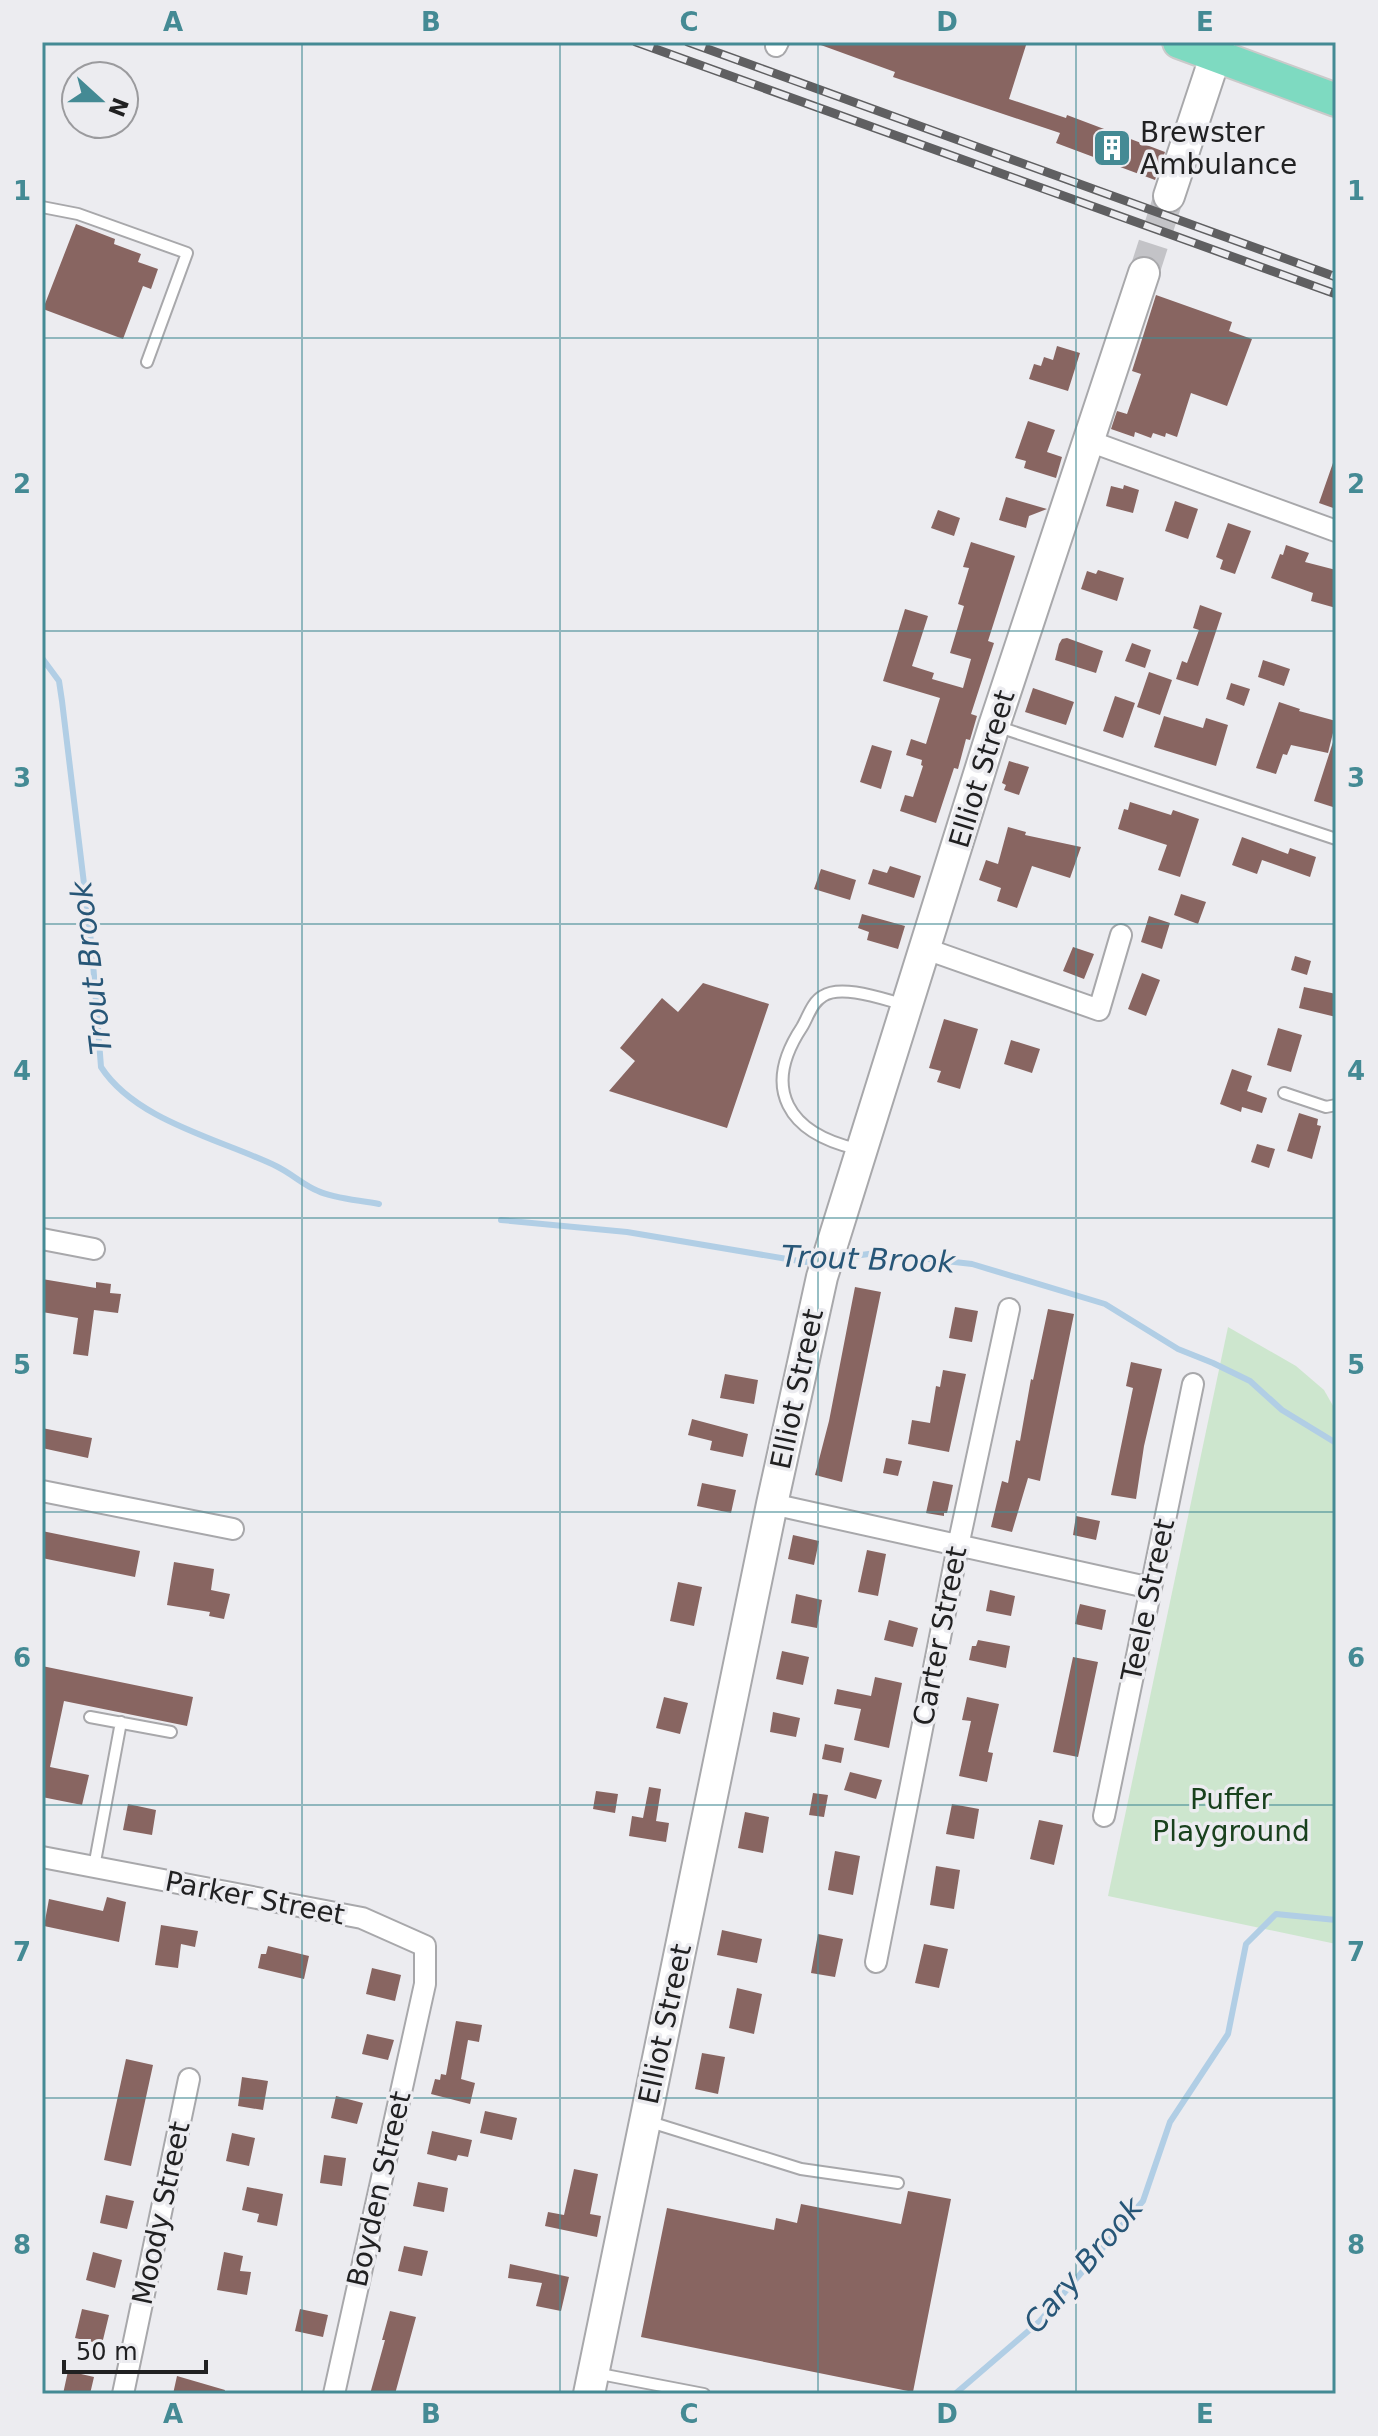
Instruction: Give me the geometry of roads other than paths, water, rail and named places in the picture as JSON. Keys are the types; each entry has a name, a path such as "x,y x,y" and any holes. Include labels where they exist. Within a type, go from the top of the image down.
{"main road":[{"path":"1179,42 1218,49 1336,100"}],"street":[{"path":"1169,196 1218,49"},
{"name":"Elliot Street","path":"591,2384 772,1504 822,1277 994,726 1144,273"},
{"path":"1089,441 1336,531"},
{"path":"926,949 1099,1010 1121,935"},
{"path":"42,1239 94,1249"},
{"name":"Carter Street","path":"876,1962 958,1546 1009,1309"},
{"name":"Teele Street","path":"1104,1816 1193,1384"},
{"path":"42,1491 233,1529"},
{"path":"772,1504 1151,1588"},
{"name":"Parker Street","path":"42,1857 362,1918 425,1946 425,1984"},
{"name":"Boyden Street","path":"334,2394 425,1984"},
{"name":"Moody Street","path":"123,2394 189,2079"}],"lane":[{"path":"42,207 78,214 187,253 147,362"},
{"path":"994,726 1336,839"},
{"path":"861,1150 820,1137 805,1128 785,1095 781,1074 786,1055 813,1006 824,995 839,991 908,1006"},
{"path":"1284,1093 1326,1107 1336,1105"},
{"path":"90,1717 171,1732"},
{"path":"94,1867 121,1722"},
{"path":"645,2120 801,2169 898,2183"},
{"path":"591,2384 704,2394"}],"waterway":[{"name":"Trout Brook","path":"42,658 59,681 62,701 92,950 101,1067 116,1086 135,1101 181,1127 276,1166 325,1194 379,1204"},
{"name":"Trout Brook","path":"501,1220 627,1232 805,1262 816,1261"},
{"name":"Trout Brook","path":"839,1258 876,1253 972,1264 1105,1304 1178,1349 1250,1381 1282,1410 1336,1443"},
{"name":"Cary Brook","path":"955,2394 1040,2321 1143,2201 1170,2122 1228,2034 1246,1944 1276,1914 1336,1920"}],"tunnel":[{"path":"1144,273 1169,196"}],"railway":[{"path":"636,42 1336,294"},
{"path":"688,42 1336,277"}],"place":[{"name":"Brewster Ambulance","path":"1112,148"}],"park label":[{"name":"Puffer Playground","path":"1231,1815"}]}
